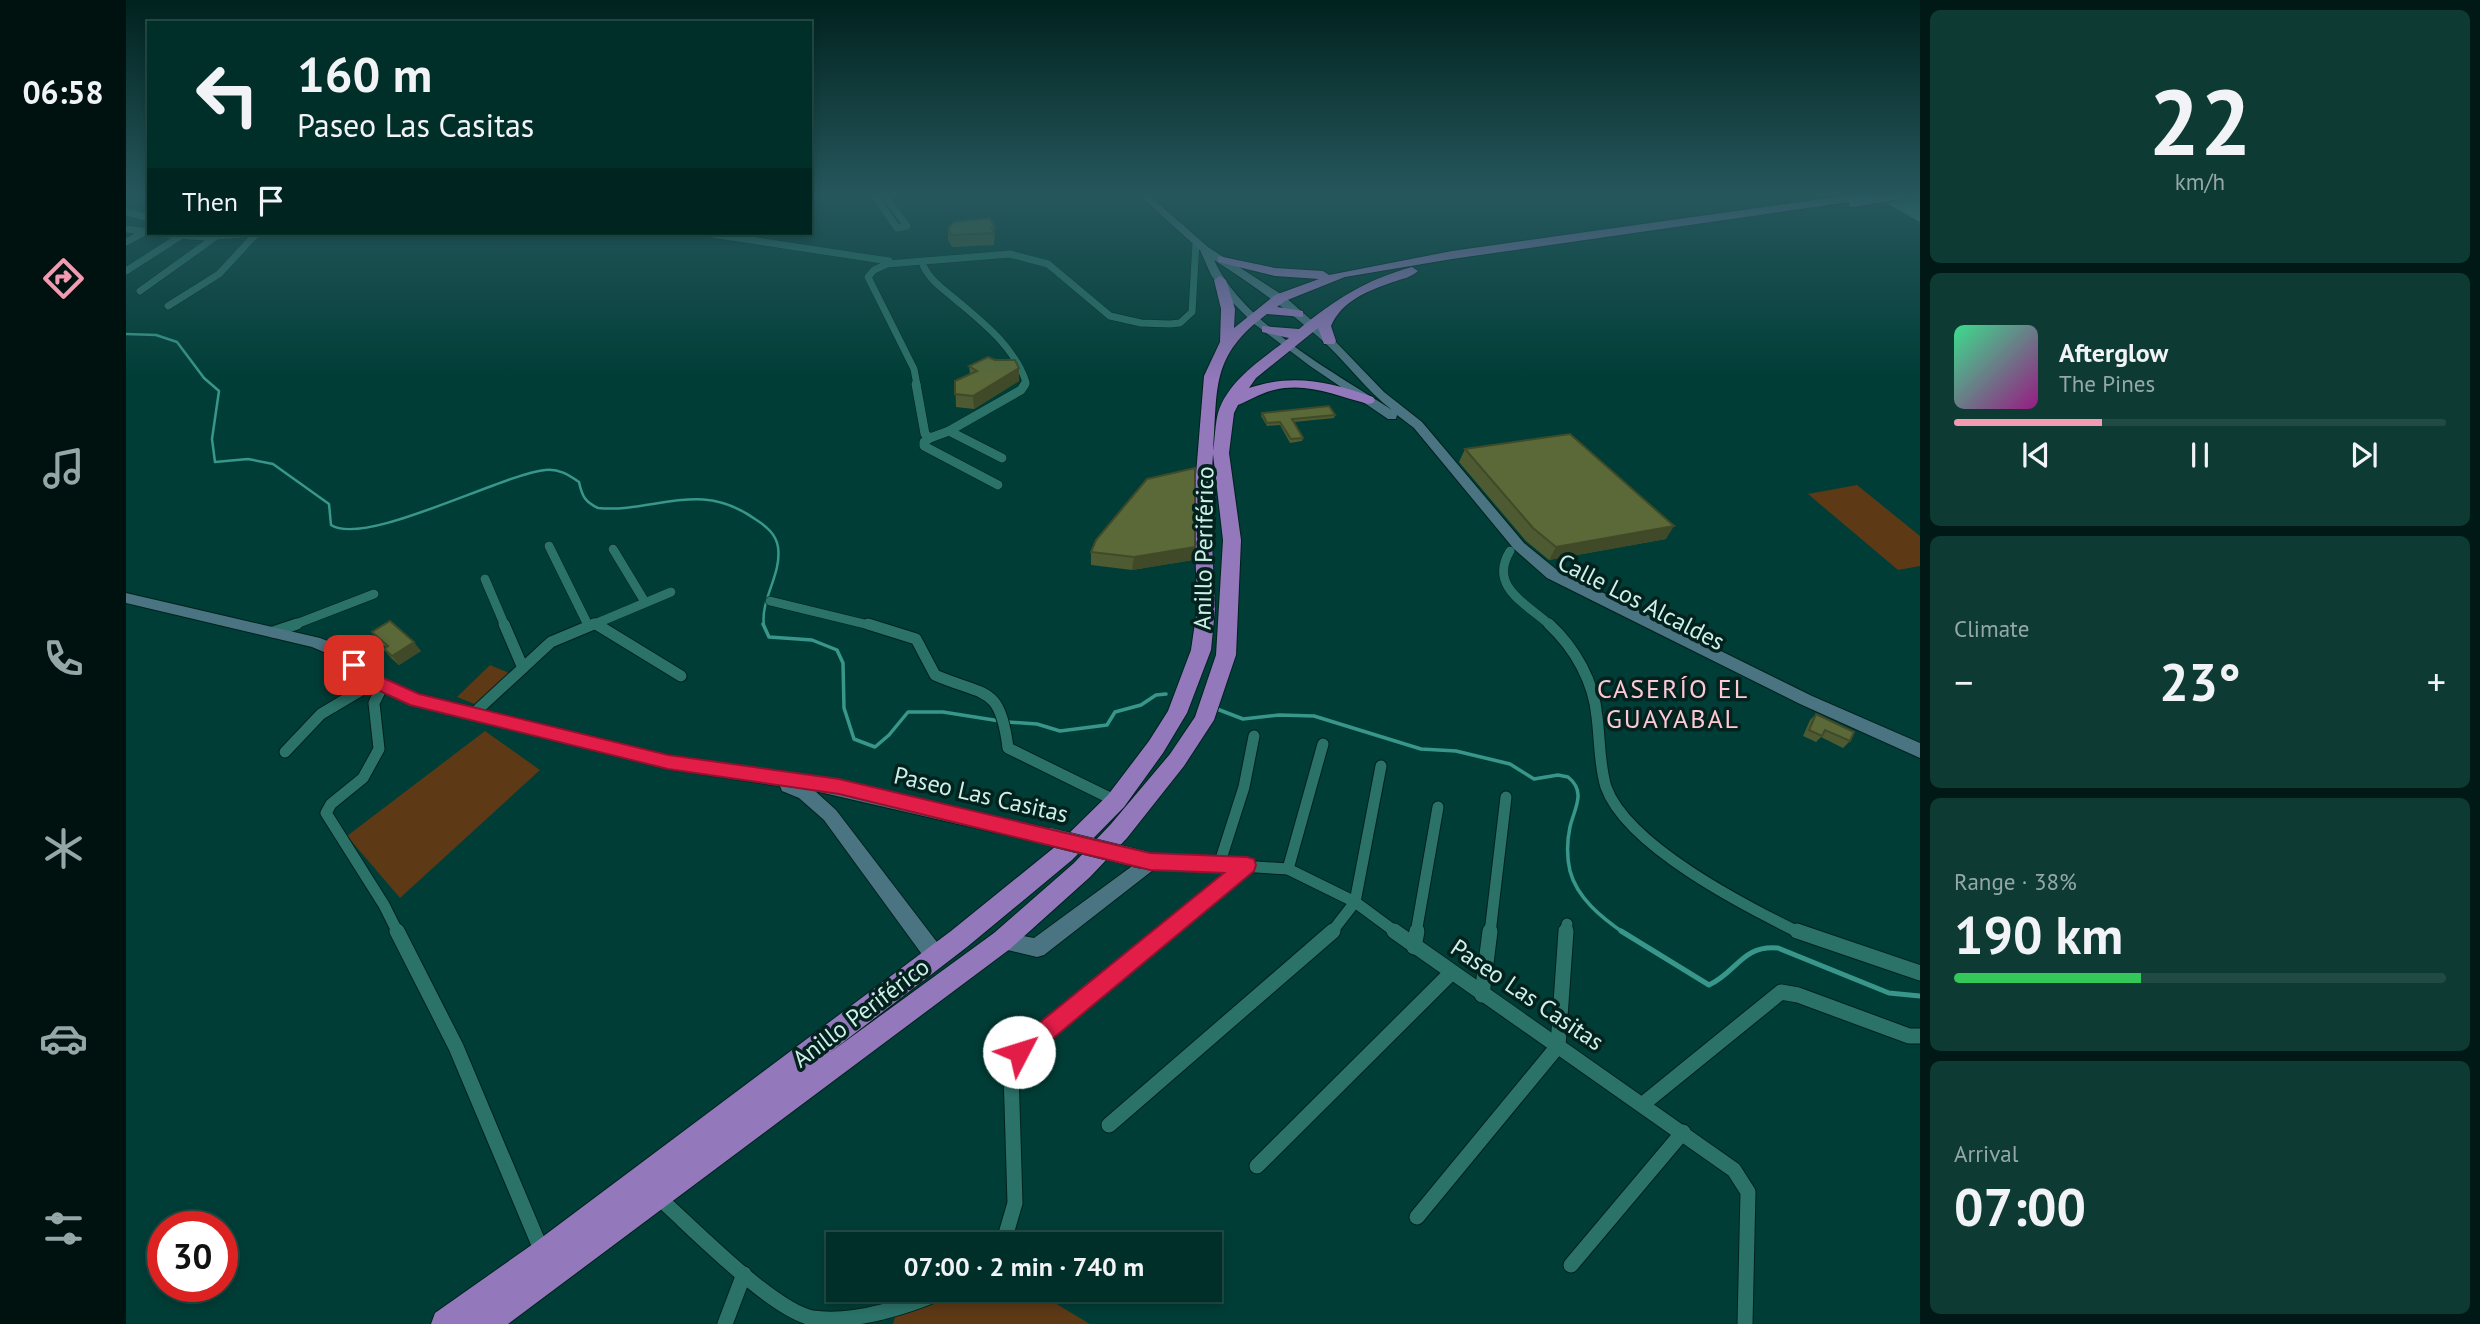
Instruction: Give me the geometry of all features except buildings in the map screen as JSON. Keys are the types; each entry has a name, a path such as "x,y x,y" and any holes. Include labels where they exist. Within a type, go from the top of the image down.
{"highway":[{"path":"1222,258 1275,272 1303,276 1342,274"},
{"name":"Anillo Periférico","path":"446,1324 543,1254 936,957 1064,853 1116,801 1156,747 1177,713 1201,650 1206,609 1202,499 1211,376 1227,342 1266,314 1342,274 1435,258"},
{"name":"Anillo Periférico","path":"483,1324 1002,941 1082,870 1119,831 1177,760 1204,720 1226,655 1232,540 1221,453 1226,413 1231,403 1251,375 1307,329 1369,286 1417,270 1494,258"},
{"path":"1220,280 1228,309 1227,342"},
{"path":"1298,314 1275,309 1266,314 1278,333 1307,329"},
{"path":"1329,341 1324,326 1331,311"},
{"path":"1231,403 1252,391 1297,382 1330,386 1367,400"}],"main road":[{"path":"1206,258 1220,280 1266,314"},
{"path":"1222,258 1266,314"},
{"name":"Calle Los Alcaldes","path":"1266,314 1298,314 1307,329 1329,341 1380,395 1418,425 1519,546 1552,574 1806,700 1920,751"},
{"name":"Calle Los Alcaldes","path":"1266,314 1287,345 1409,429 1510,551 1544,579 1920,762"},
{"path":"1334,377 1330,370 1333,364 1352,367"},
{"name":"Paseo Las Casitas","path":"126,598 273,632 332,649 379,683 416,700 668,762 839,787 1147,861"},
{"path":"770,777 805,793 830,815 936,957"},
{"path":"830,815 830,798 839,787"},
{"path":"1002,941 1037,948 1147,861"}],"street":[{"path":"126,271 146,258"},
{"path":"140,291 186,258"},
{"path":"168,306 219,274 234,258"},
{"path":"853,258 922,262 968,258"},
{"path":"1031,258 1054,267 1110,316 1141,323 1170,324 1180,323 1192,312 1198,258"},
{"path":"899,262 877,272 873,277 914,357 911,364 925,434 930,438"},
{"path":"922,262 927,274 968,311 1014,358 1024,372 1026,382 1021,390 949,431 930,438 924,446 998,485"},
{"path":"949,431 1002,458"},
{"path":"549,546 591,624 681,676"},
{"path":"614,549 645,603"},
{"path":"1510,551 1502,560 1501,568 1509,590 1515,598 1543,618 1567,643 1590,684 1597,712 1601,767 1606,786 1620,813 1675,861 1784,924 1808,936 1920,972"},
{"path":"485,579 523,668"},
{"path":"473,714 551,642 671,592"},
{"path":"273,632 330,613 374,594"},
{"path":"770,601 853,620 916,639 935,675 985,692 1002,709 1008,748 1116,801"},
{"path":"285,752 321,714 379,683"},
{"path":"379,683 374,703 379,750 363,778 331,804 326,813 384,905 456,1047 543,1254"},
{"path":"1219,865 1244,787 1254,736"},
{"path":"1288,869 1323,744"},
{"path":"1109,1125 1325,941 1355,902 1381,766"},
{"path":"1482,995 1506,797"},
{"path":"1414,947 1438,807"},
{"name":"Paseo Las Casitas","path":"1147,861 1288,869 1355,902 1451,974 1643,1104 1734,1170 1748,1192 1745,1324"},
{"path":"1007,1232 1015,1203 1011,1072 1019,1052 1137,958 1247,865"},
{"path":"1417,1217 1558,1046 1567,924"},
{"path":"1257,1166 1451,974"},
{"path":"1643,1104 1781,992 1798,995 1909,1036 1920,1036"},
{"path":"1571,1265 1683,1132"},
{"path":"656,1195 780,1305 815,1319 865,1318 916,1302"},
{"path":"726,1324 731,1303 744,1274"}],"shaded area":[{"path":"1857,485 1920,536 1920,566 1898,570 1808,494"},
{"path":"490,665 509,673 477,705 457,697"},
{"path":"485,731 540,770 400,898 347,836"},
{"path":"891,1302 1053,1302 1090,1324 893,1324 895,1317"}],"waterway":[{"path":"126,334 156,335 177,342 204,378 219,391 212,439 215,462 248,459 273,464 329,504 331,525 348,529 402,519 545,470 563,473 579,482 585,498 598,508 696,499 735,507 763,524 777,542 777,567 765,606 764,626"},
{"path":"763,624 769,637 812,640 837,650 843,663 844,708 854,739 875,747 908,712 943,712 1000,721"},
{"path":"1008,722 1037,724 1060,731 1107,725 1115,712 1141,705 1156,695 1166,694"},
{"path":"1217,709 1243,719 1279,715 1314,716 1421,749 1456,751 1510,764 1534,779 1558,775 1568,777 1574,783 1578,795 1568,844 1573,881 1584,899 1622,932"},
{"path":"1622,932 1709,985 1748,955 1766,948 1778,948 1889,993 1920,996"}],"district":[{"name":"CASERÍO EL GUAYABAL","path":"1673,704"}],"route":[{"path":"354,665 375,682 416,700 668,762 839,787 1150,861 1247,865 1137,958 1019,1052"}]}
